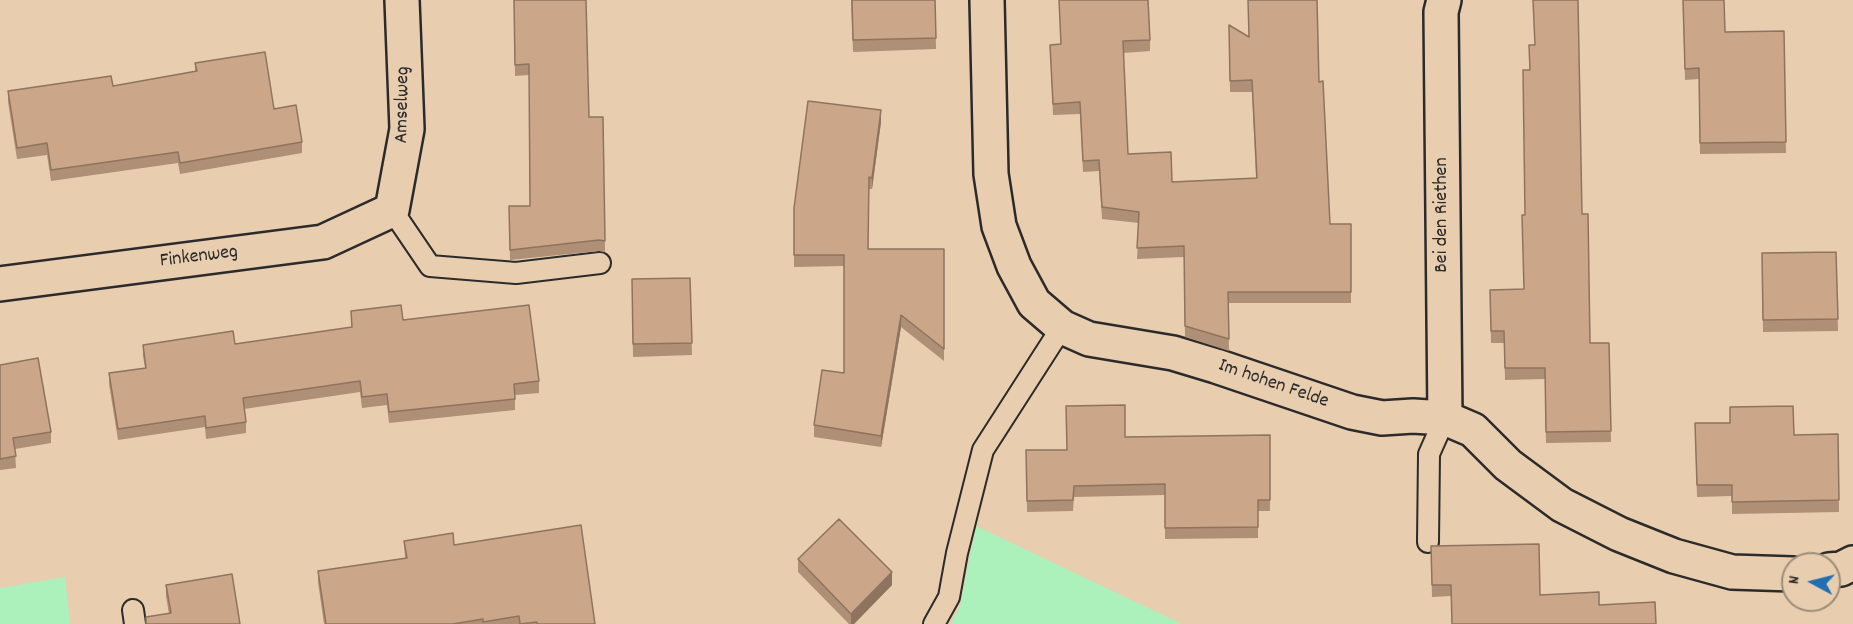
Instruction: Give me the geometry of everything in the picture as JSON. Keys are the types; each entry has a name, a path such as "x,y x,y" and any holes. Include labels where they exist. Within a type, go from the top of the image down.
{"street":[{"name":"Amselweg","path":"392,210 407,129 402,0"},
{"name":"Im hohen Felde","path":"987,0 991,174 999,226 1014,266 1034,303 1062,327 1089,339 1173,353 1195,359 1352,412 1382,418 1413,416 1445,418 1473,430 1508,465 1562,505 1619,534 1674,556 1732,572 1781,574"},
{"name":"Bei den Riethen","path":"1441,4 1445,418"},
{"name":"Finkenweg","path":"0,284 323,242 392,210"}],"lane":[{"path":"392,210 430,266 516,273 600,263"},
{"path":"934,624 949,597 957,553 982,450 1062,327"},
{"path":"1428,542 1429,454 1445,418"}],"green space":[{"path":"976,526 1182,624 951,624 960,606"},
{"path":"65,577 70,624 0,624 0,588"}],"building":[{"path":"514,0 586,0 589,117 603,117 605,241 510,250 509,206 530,206 529,64 515,65"},
{"path":"852,0 935,0 936,38 853,40"},
{"path":"1059,0 1148,0 1150,40 1123,41 1128,154 1171,152 1172,182 1257,178 1252,80 1230,81 1229,25 1249,37 1248,0 1317,0 1319,82 1323,81 1330,224 1351,224 1351,292 1228,292 1229,339 1185,326 1184,246 1137,248 1139,212 1102,207 1099,160 1083,161 1080,102 1053,104 1050,45 1061,44"},
{"path":"1533,0 1578,0 1582,214 1588,214 1590,343 1609,343 1611,431 1546,432 1545,368 1505,368 1504,331 1491,331 1490,290 1524,289 1523,70 1530,70 1529,45 1535,45"},
{"path":"1683,0 1724,0 1725,32 1784,31 1786,142 1700,143 1699,68 1685,69"},
{"path":"265,52 274,109 296,105 302,142 180,163 178,152 51,170 47,143 17,148 8,91 111,76 113,86 197,71 195,63"},
{"path":"808,101 881,110 872,178 869,177 868,249 944,249 944,349 901,315 881,436 814,425 822,370 844,373 844,255 794,255 794,208"},
{"path":"1836,252 1838,319 1763,320 1762,253"},
{"path":"690,278 692,343 633,344 632,279"},
{"path":"401,305 403,320 529,305 539,381 514,384 515,399 389,412 387,394 362,397 360,381 243,398 246,422 206,428 205,416 118,429 109,373 146,368 143,345 233,331 235,344 352,327 351,311"},
{"path":"38,358 51,432 13,438 16,456 0,459 0,365"},
{"path":"1125,405 1125,437 1270,435 1270,500 1258,500 1258,527 1165,528 1165,484 1074,486 1073,500 1027,501 1026,450 1067,450 1066,406"},
{"path":"1793,406 1794,435 1838,434 1839,500 1732,502 1732,485 1697,485 1695,423 1730,423 1730,407"},
{"path":"839,519 892,572 851,614 798,559"},
{"path":"581,525 595,624 537,624 537,622 520,624 519,616 453,624 326,624 318,571 407,558 404,541 453,533 454,545"},
{"path":"1539,544 1540,595 1599,592 1599,605 1655,602 1656,624 1452,624 1451,585 1432,585 1431,546"},
{"path":"232,574 240,624 146,624 146,617 171,613 166,585"}]}
